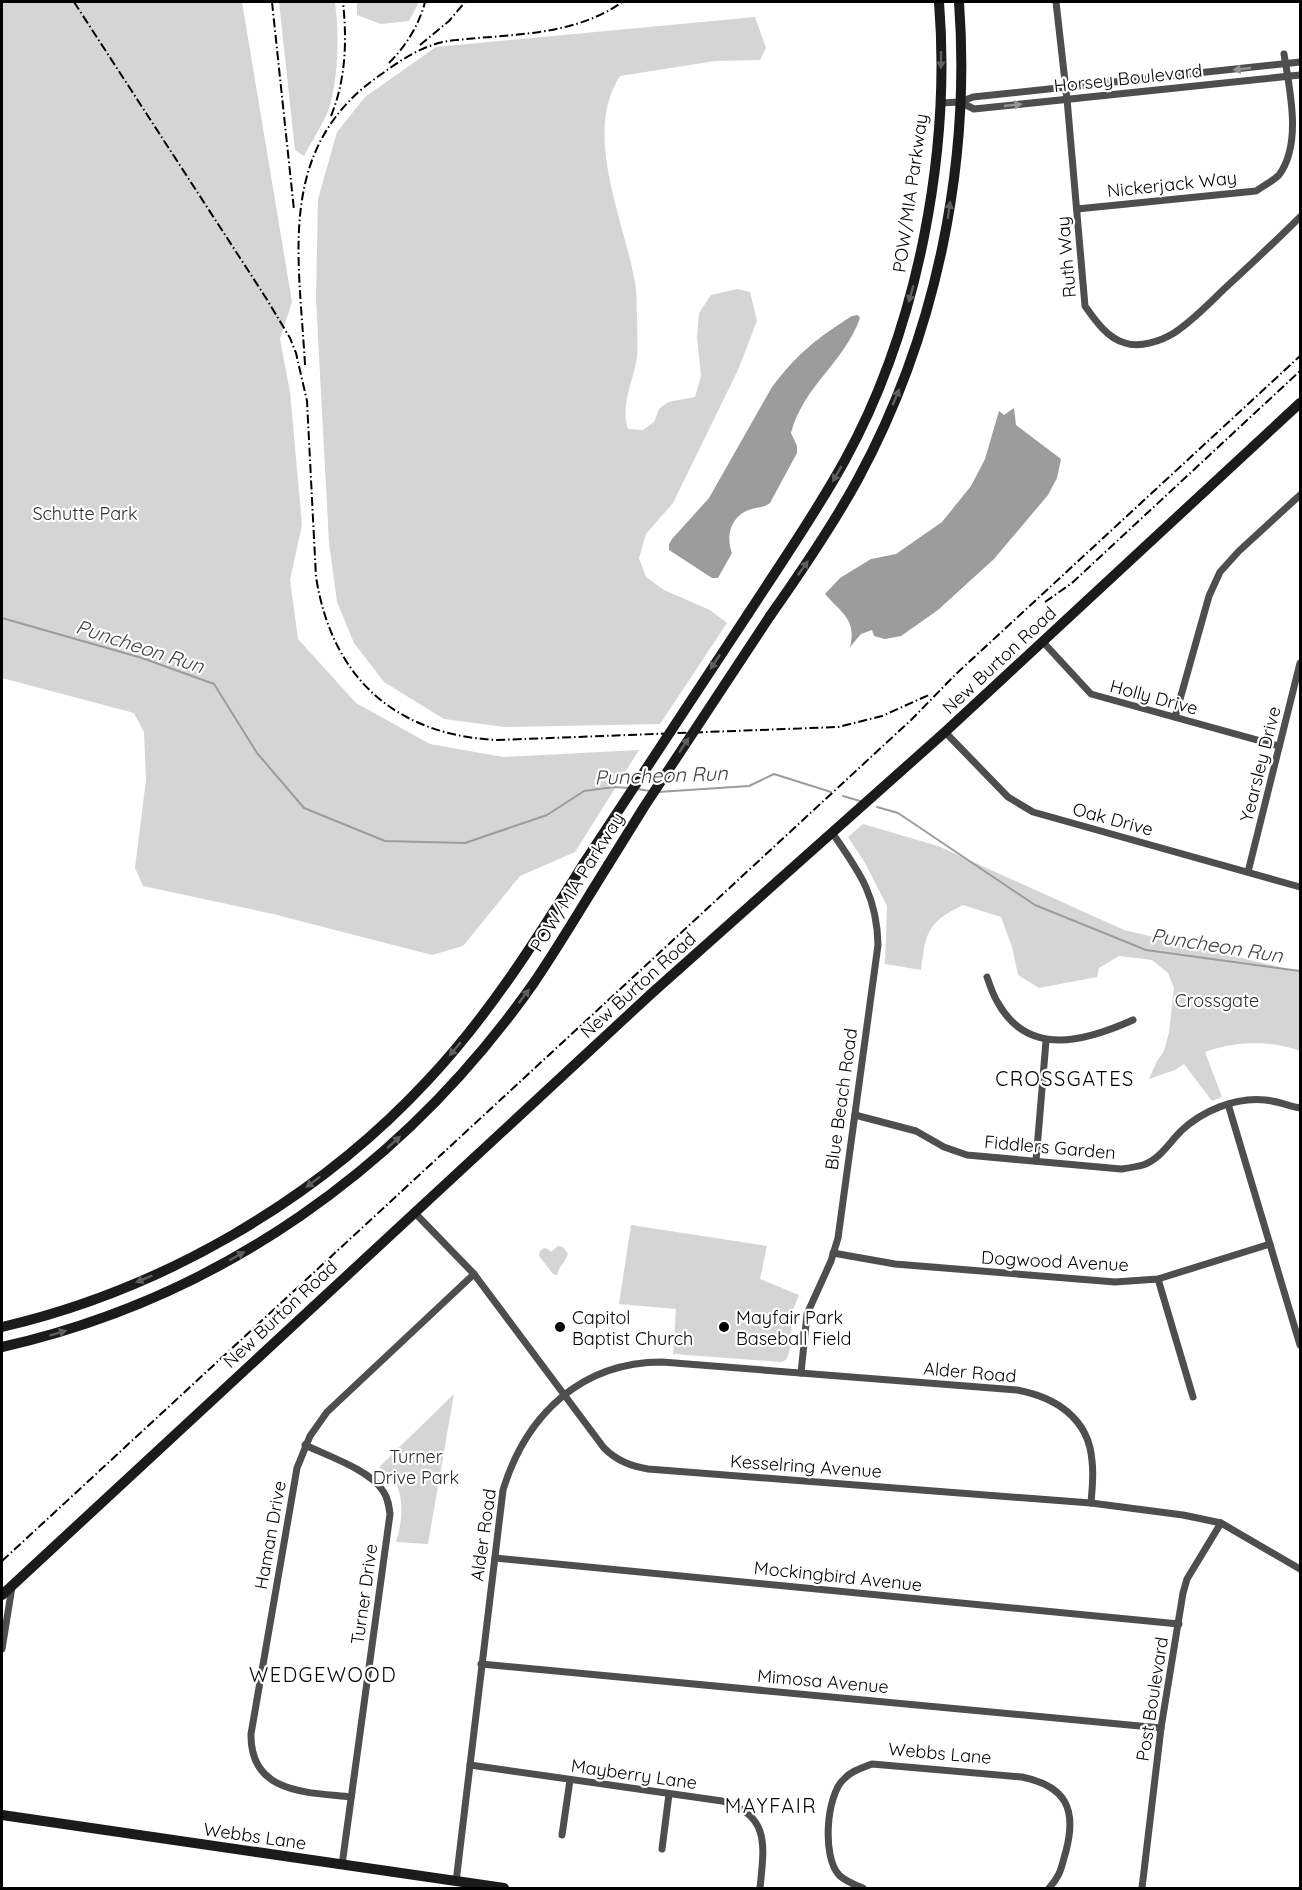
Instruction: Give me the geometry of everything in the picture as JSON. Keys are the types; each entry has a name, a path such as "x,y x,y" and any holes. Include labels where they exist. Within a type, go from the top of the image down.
{"main road":[{"name":"POW/MIA Parkway","path":"2,1327 67,1309 111,1293 192,1258 273,1211 348,1155 428,1080 523,960 584,863 818,508 846,458 874,400 895,346 913,286 926,224 934,173 940,103 939,2"},
{"name":"POW/MIA Parkway","path":"2,1347 81,1326 154,1298 235,1258 320,1204 427,1111 466,1069 533,984 644,807 822,540 859,478 906,374 923,323 946,226 954,171 960,102 958,2"},
{"name":"New Burton Road","path":"2,1595 652,993 833,834 1300,403"},
{"name":"Webbs Lane","path":"2,1815 504,1888"}],"street":[{"name":"Ruth Way","path":"1056,2 1066,87 1085,306 1111,335 1125,343 1144,344 1174,333 1300,217"},
{"path":"1284,54 1289,76"},
{"name":"Horsey Boulevard","path":"940,103 960,102 973,97 1300,62"},
{"name":"Horsey Boulevard","path":"960,102 974,109 1300,75"},
{"name":"Nickerjack Way","path":"1077,209 1256,191 1278,176 1292,156 1294,130 1289,76"},
{"path":"1175,717 1209,596 1220,572 1239,551 1300,495"},
{"name":"Holly Drive","path":"1043,642 1091,694 1279,746"},
{"name":"Yearsley Drive","path":"1248,872 1300,663"},
{"name":"Oak Drive","path":"945,732 1008,796 1026,809 1300,887"},
{"name":"Blue Beach Road","path":"801,1372 807,1314 838,1238 876,963 878,931 874,910 861,875 833,834"},
{"path":"987,977 998,1003 1016,1026 1046,1041 1089,1036 1111,1030 1133,1020"},
{"path":"1036,1161 1046,1041"},
{"name":"Fiddlers Garden","path":"855,1114 916,1131 944,1147 967,1155 1121,1169 1145,1164 1161,1154 1181,1131 1201,1115 1228,1104 1267,1100 1300,1108"},
{"path":"1228,1104 1300,1345"},
{"name":"Kesselring Avenue","path":"414,1212 474,1274 610,1454 635,1467 1091,1503 1183,1515 1221,1523 1300,1569"},
{"name":"Dogwood Avenue","path":"833,1253 895,1264 1115,1282 1158,1279 1270,1244"},
{"name":"Haman Drive","path":"351,1797 283,1787 262,1772 252,1753 251,1734 297,1468 305,1445 327,1412 474,1274"},
{"path":"1158,1279 1192,1397"},
{"name":"Alder Road","path":"456,1882 503,1490 526,1437 535,1424 547,1409 591,1377 625,1365 642,1362 680,1363 1017,1390 1045,1397 1065,1409 1086,1436 1092,1459 1091,1503"},
{"name":"Turner Drive","path":"305,1445 365,1474 376,1482 384,1492 390,1514 342,1865"},
{"name":"Post Boulevard","path":"1142,1888 1161,1728 1183,1593 1187,1579 1221,1523"},
{"name":"Mockingbird Avenue","path":"495,1558 1179,1624"},
{"path":"2,1649 12,1585"},
{"name":"Mimosa Avenue","path":"481,1664 1161,1728"},
{"name":"Webbs Lane","path":"863,1888 839,1875 831,1861 828,1846 834,1793 843,1779 872,1764 1022,1777 1042,1781 1055,1790 1066,1803 1070,1824 1059,1878 1049,1888"},
{"name":"Mayberry Lane","path":"470,1765 722,1801 735,1805 756,1820 760,1829 763,1849 760,1888"},
{"path":"562,1835 570,1780"},
{"path":"662,1849 669,1794"}],"green space":[{"name":"Schutte Park","path":"2,2 242,2 292,302 280,339 290,392 302,525 290,580 298,639 356,703 430,744 503,757 639,750 575,852 520,876 463,946 432,955 273,914 143,886 135,868 146,780 144,732 134,713 2,678"},
{"path":"279,2 335,2 337,54 333,92 325,118 304,156 295,150"},
{"path":"357,2 419,2 409,21 381,24 357,15"},
{"path":"755,17 766,48 760,60 715,61 620,76 609,100 605,126 610,181 636,292 637,358 626,402 628,429 643,430 654,422 659,409 668,402 695,397 701,376 697,337 699,313 711,295 737,289 750,292 757,321 738,370 673,503 646,534 639,558 646,577 664,590 710,610 727,623 660,724 505,727 444,719 384,682 354,643 337,602 329,543 316,299 318,199 337,132 365,97 436,47"},
{"name":"Crossgate","path":"863,824 938,846 1124,930 1300,972 1300,1051 1277,1045 1252,1043 1216,1048 1205,1052 1222,1097 1212,1101 1184,1064 1175,1070 1149,1079 1164,1051 1169,1032 1174,988 1168,973 1152,960 1119,956 1099,968 1097,977 1039,988 1018,975 1012,947 1001,917 963,905 942,917 930,930 921,970 885,964 887,906 865,863 848,837"},
{"path":"631,1225 767,1246 760,1279 799,1295 792,1312 791,1346 787,1359 782,1362 673,1354 676,1309 619,1304"},
{"path":"558,1246 563,1247 568,1254 557,1275 553,1274 539,1256 540,1251 544,1248 551,1252"},
{"name":"Turner Drive Park","path":"454,1394 428,1544 396,1542 401,1519 400,1494 393,1478 379,1467"}],"shaded area":[{"path":"858,315 860,318 853,334 814,387 797,416 791,433 797,446 797,453 770,503 745,512 735,520 729,539 732,553 718,578 712,578 669,550 672,539 709,498 781,375 818,339 852,316"},
{"path":"1014,408 1016,425 1061,459 1057,478 1048,495 994,559 938,610 901,636 885,639 874,636 872,630 861,634 850,647 852,637 849,623 825,594 840,578 871,559 896,554 942,522 971,486 985,459 999,411 1004,415"}],"waterway":[{"name":"Puncheon Run","path":"2,618 142,658 214,684 257,753 304,808 385,841 465,843 547,815 584,791 614,787 629,788"},
{"name":"Puncheon Run","path":"658,792 749,786 774,774 831,792"},
{"name":"Puncheon Run","path":"637,789 650,791"},
{"name":"Puncheon Run","path":"843,796 860,801"},
{"name":"Puncheon Run","path":"877,807 898,813 1035,905 1146,950 1300,971"}],"railway":[{"path":"74,2 290,338 296,353 307,401 316,577 324,613 337,644 353,672 374,695 399,713 428,727 461,736 497,740 838,727 882,716 931,694"},
{"path":"272,2 294,210"},
{"path":"331,116 340,88 344,60 343,2"},
{"path":"389,63 411,35 425,2"},
{"path":"420,45 449,21 465,2"},
{"path":"305,365 299,283 301,205 309,168 324,134 348,102 391,67 427,47 446,41 542,32 564,27 604,13 622,2"},
{"path":"2,1561 911,720 956,674 1300,356"},
{"path":"1045,602 1072,583 1300,371"}],"place":[{"name":"Capitol Baptist Church","path":"560,1327"},
{"name":"Mayfair Park Baseball Field","path":"724,1327"}],"district":[{"name":"CROSSGATES","path":"1065,1078"},
{"name":"WEDGEWOOD","path":"323,1674"},
{"name":"MAYFAIR","path":"771,1805"}]}
